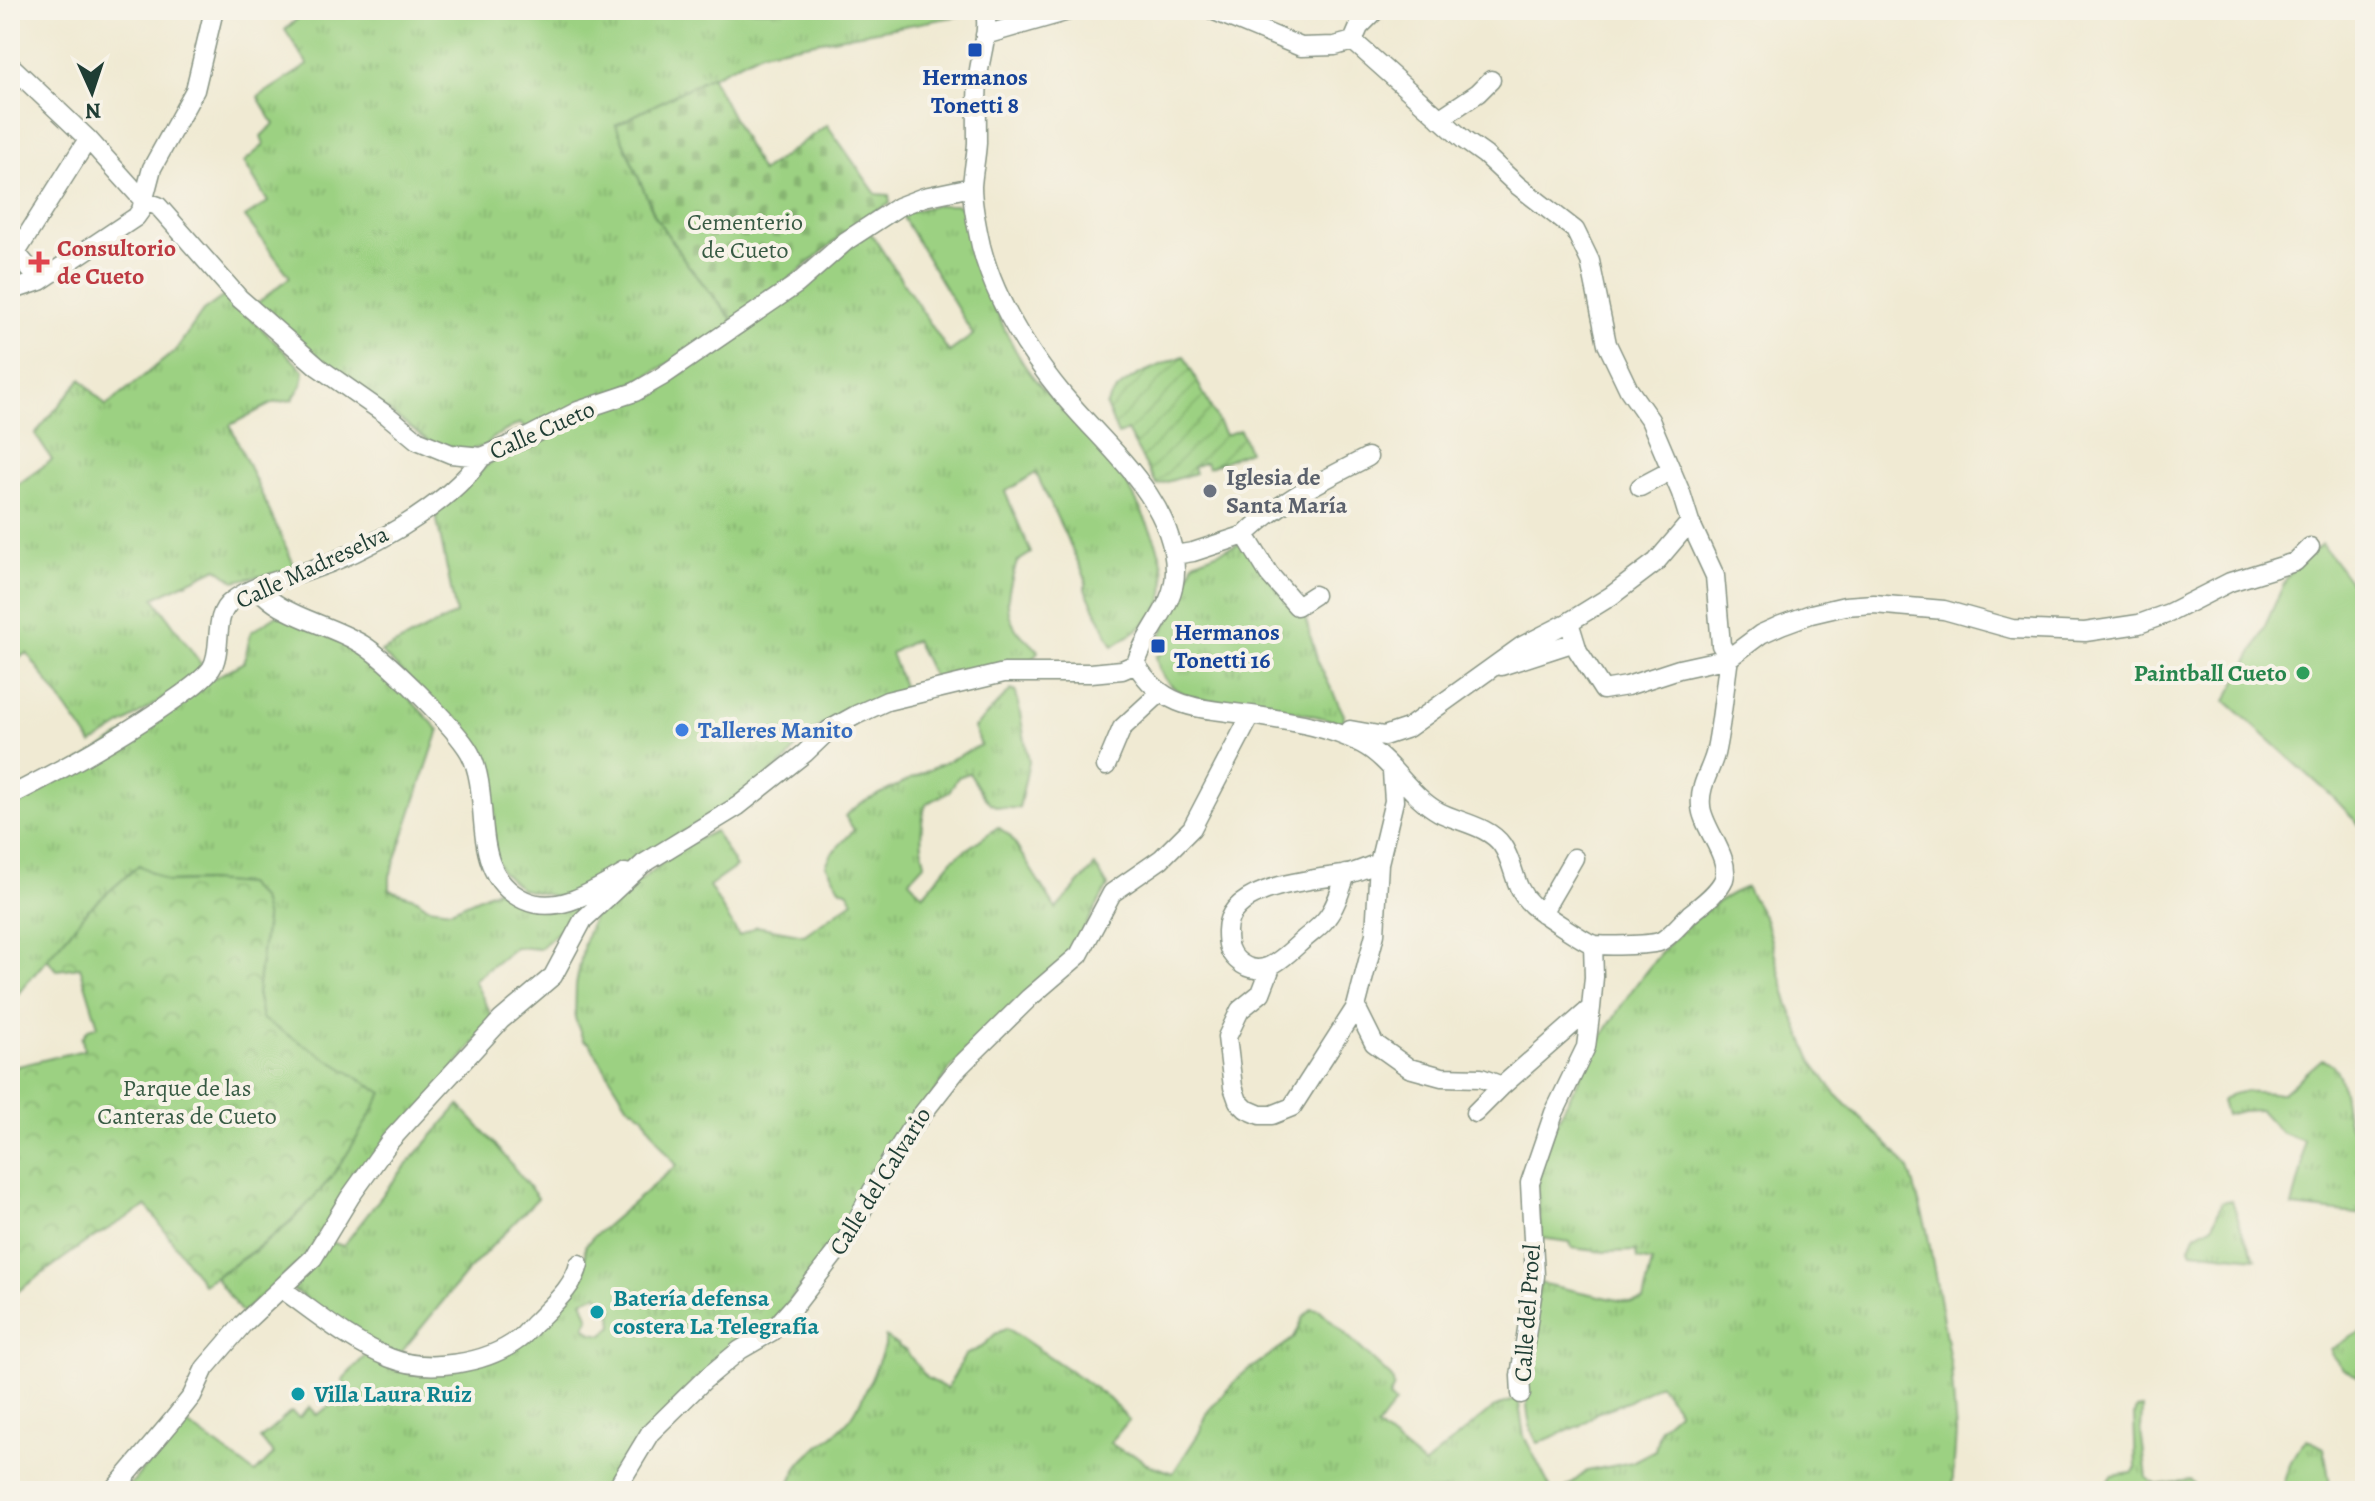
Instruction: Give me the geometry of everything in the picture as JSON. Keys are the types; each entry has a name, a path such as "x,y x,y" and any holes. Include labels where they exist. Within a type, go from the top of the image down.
{"street":[{"path":"10,291 40,281 136,217 144,201 152,168 195,90 214,10"},
{"path":"985,10 972,187 981,246 992,280 1027,347 1060,392 1136,476 1169,532 1175,572 1167,606 1141,644 1136,664 1147,682 1160,693 1207,711 1384,736 1408,728 1522,646 1569,622 1656,562 1690,522"},
{"path":"985,35 1072,10"},
{"path":"1212,10 1301,47 1335,46 1353,41"},
{"path":"1353,41 1359,27 1376,10"},
{"path":"1335,731 1375,753 1413,794 1439,812 1492,836 1502,845 1520,892 1542,913 1593,944 1659,942 1707,899 1724,878 1715,839 1703,819 1700,799 1701,788 1714,756 1729,658 1721,645 1715,576 1650,420 1629,390 1607,344 1590,261 1575,230 1538,203 1439,119 1353,41"},
{"name":"Calle Cueto","path":"10,65 88,139 144,201 158,206 239,298 318,367 417,440 451,454 482,457 578,411 635,392 797,284 846,241 898,207 924,197 972,187"},
{"path":"1439,119 1478,93 1491,80"},
{"path":"40,281 16,253 88,139"},
{"name":"Calle Madreselva","path":"10,796 95,751 142,722 203,677 212,667 223,612 229,603 272,580 334,560 390,532 464,480 482,457"},
{"path":"1174,555 1245,535 1265,515 1296,494 1368,457"},
{"path":"1640,487 1672,470"},
{"path":"1245,535 1269,574 1297,606 1314,595"},
{"path":"1569,622 1575,642 1603,690 1729,658 1761,634 1811,614 1845,606 1885,605 1944,610 2012,629 2085,632 2139,624 2169,613 2230,582 2295,562 2310,547"},
{"path":"257,588 279,606 374,651 447,724 468,750 476,766 480,784 481,824 490,862 500,879 524,900 538,904 568,903 643,864 738,806 829,730 887,701 1004,673 1091,673 1122,670 1136,664"},
{"path":"1487,670 1575,642"},
{"path":"1106,766 1122,728 1160,693"},
{"name":"Calle del Calvario","path":"615,1491 650,1433 716,1370 740,1350 771,1332 796,1304 850,1234 909,1131 959,1067 1029,998 1079,955 1112,893 1161,859 1192,828 1251,715"},
{"path":"1346,874 1325,921 1271,967 1261,993 1240,1010 1227,1037 1233,1087 1238,1101 1246,1109 1260,1115 1272,1115 1292,1107 1356,1007 1375,934 1381,844 1394,801 1392,772"},
{"path":"1542,913 1574,858"},
{"path":"1271,967 1253,970 1244,967 1232,956 1227,943 1230,914 1247,899 1272,888 1300,880 1346,874 1379,863"},
{"path":"113,1491 192,1396 205,1368 227,1342 323,1245 350,1197 390,1141 501,1020 553,976 583,920 643,864"},
{"name":"Calle del Proel","path":"1515,1201 1530,1183 1554,1113 1586,1047 1594,977 1593,944"},
{"path":"1356,1007 1374,1043 1409,1068 1442,1077 1481,1078 1502,1086"},
{"path":"1475,1113 1591,1008"},
{"name":"Calle del Proel","path":"1521,1394 1520,1376 1535,1276 1530,1183"},
{"path":"282,1289 353,1340 391,1358 408,1363 444,1364 481,1358 519,1339 571,1283 579,1264"}],"green space":[{"path":"307,10 974,10 975,13 761,52 616,125 655,216 688,265 736,324 640,380 528,432 520,423 494,437 486,446 469,450 433,444 319,360 255,305 290,277 245,217 268,202 244,162 264,145 261,136 274,124 258,97 308,65 285,30"},
{"name":"Cementerio de Cueto","path":"711,76 761,172 827,125 876,194 889,195 890,204 852,227 736,324 688,265 655,216 616,125"},
{"path":"936,205 958,205 967,213 965,216 989,291 1023,363 1043,389 1102,449 1132,492 1162,562 1165,582 1159,608 1141,627 1113,646 1085,589 1086,579 1036,473 1005,492 1031,553 1017,562 1008,596 1009,612 1018,632 1038,651 1034,659 935,681 915,640 891,653 904,689 825,723 801,739 787,760 746,794 631,863 563,898 521,889 502,872 489,846 489,793 485,764 474,742 381,652 456,614 435,510 494,459 571,422 662,387 870,232 949,352 973,335 901,214"},
{"path":"224,296 245,312 304,371 302,385 292,400 273,403 230,425 296,569 235,581 217,568 154,598 206,671 92,744 27,653 10,662 10,490 52,460 35,434 81,379 106,406 175,351 203,311"},
{"path":"1184,356 1225,435 1240,430 1249,451 1208,468 1206,462 1193,467 1195,473 1157,485 1127,431 1118,435 1106,406 1129,380"},
{"path":"1243,542 1295,613 1305,617 1318,662 1344,715 1344,724 1276,708 1193,697 1169,684 1161,672 1156,656 1160,655 1161,645 1157,643 1194,562"},
{"name":"Paintball Cueto","path":"2322,544 2365,602 2365,831 2335,799 2226,701 2256,646 2287,577 2294,567"},
{"path":"277,615 305,625 370,657 439,730 390,876 390,890 417,899 428,907 451,910 498,889 521,905 610,887 539,949 516,947 474,980 493,1019 304,1258 242,1313 215,1277 289,1224 332,1177 275,1028 262,1019 257,993 266,919 209,881 168,882 139,865 88,911 10,1003 10,805 244,662 251,632"},
{"path":"1011,690 1016,692 1029,762 1019,808 992,804 983,796 969,773 958,777 949,792 926,804 921,834 925,863 909,880 923,895 953,859 998,827 1010,836 1056,909 1095,866 1108,886 1067,959 950,1069 844,1230 771,1325 741,1344 610,1491 125,1491 183,1421 255,1473 274,1454 260,1439 291,1412 299,1418 310,1407 317,1415 334,1403 347,1386 342,1380 366,1355 493,1358 585,1271 585,1246 593,1237 677,1165 644,1116 627,1104 589,1043 583,1040 575,1018 576,985 584,943 593,917 686,845 715,831 736,867 709,886 739,936 756,926 804,935 853,901 848,892 840,888 826,865 832,853 854,830 845,816 861,803 981,745 974,728","holes":["598,1294 605,1311 612,1314 613,1326 603,1335 592,1333 585,1326 589,1319 582,1300"]},
{"name":"Parque de las Canteras de Cueto","path":"139,865 168,882 246,884 261,899 266,919 257,993 262,1019 383,1093 352,1147 303,1209 255,1249 203,1284 147,1206 86,1242 10,1297 10,1068 84,1050 82,1038 88,1029 98,1026 80,967 57,970 47,959 88,910"},
{"path":"1746,887 1765,919 1788,1003 1813,1063 1835,1093 1909,1169 1927,1230 1951,1366 1956,1433 1952,1491 1562,1491 1587,1471 1632,1462 1655,1450 1660,1427 1677,1412 1676,1406 1659,1384 1627,1402 1596,1413 1582,1425 1538,1443 1531,1429 1527,1410 1528,1366 1539,1283 1632,1303 1643,1301 1652,1262 1637,1259 1636,1251 1605,1252 1572,1248 1570,1242 1541,1238 1539,1179 1550,1139 1589,1060 1645,972 1692,921 1719,901"},
{"path":"2322,1059 2336,1069 2340,1077 2349,1125 2352,1129 2365,1129 2365,1215 2292,1207 2302,1167 2303,1141 2280,1132 2260,1110 2226,1115 2222,1101 2242,1092 2283,1093"},
{"path":"459,1105 538,1198 465,1274 399,1355 381,1350 291,1288 331,1242 343,1246 399,1174"},
{"path":"2232,1200 2244,1237 2256,1258 2192,1251 2190,1247 2195,1235 2213,1225 2222,1202"},
{"path":"1312,1308 1320,1310 1392,1378 1394,1387 1389,1398 1395,1403 1377,1427 1424,1465 1493,1408 1518,1398 1524,1436 1552,1491 787,1491 792,1477 806,1457 852,1416 885,1346 885,1337 906,1351 927,1378 947,1389 965,1355 982,1347 995,1334 1007,1328 1084,1380 1109,1399 1129,1420 1110,1443 1147,1464 1173,1473 1199,1433 1208,1411 1240,1376 1294,1338 1303,1318"},
{"path":"2365,1329 2365,1380 2343,1369 2331,1354 2331,1349"},
{"path":"2142,1408 2141,1431 2147,1478 2156,1485 2190,1480 2194,1491 2101,1491 2111,1476 2132,1473 2136,1468 2134,1415 2136,1409"},
{"path":"2307,1439 2324,1448 2331,1491 2282,1491 2290,1463"}],"place":[{"name":"Hermanos Tonetti 8","path":"975,50"},
{"name":"Consultorio de Cueto","path":"39,262"},
{"name":"Iglesia de Santa María","path":"1210,491"},
{"name":"Hermanos Tonetti 16","path":"1158,646"},
{"name":"Paintball Cueto","path":"2303,673"},
{"name":"Talleres Manito","path":"682,730"},
{"name":"Batería defensa costera La Telegrafía","path":"597,1312"},
{"name":"Villa Laura Ruiz","path":"298,1394"}]}
